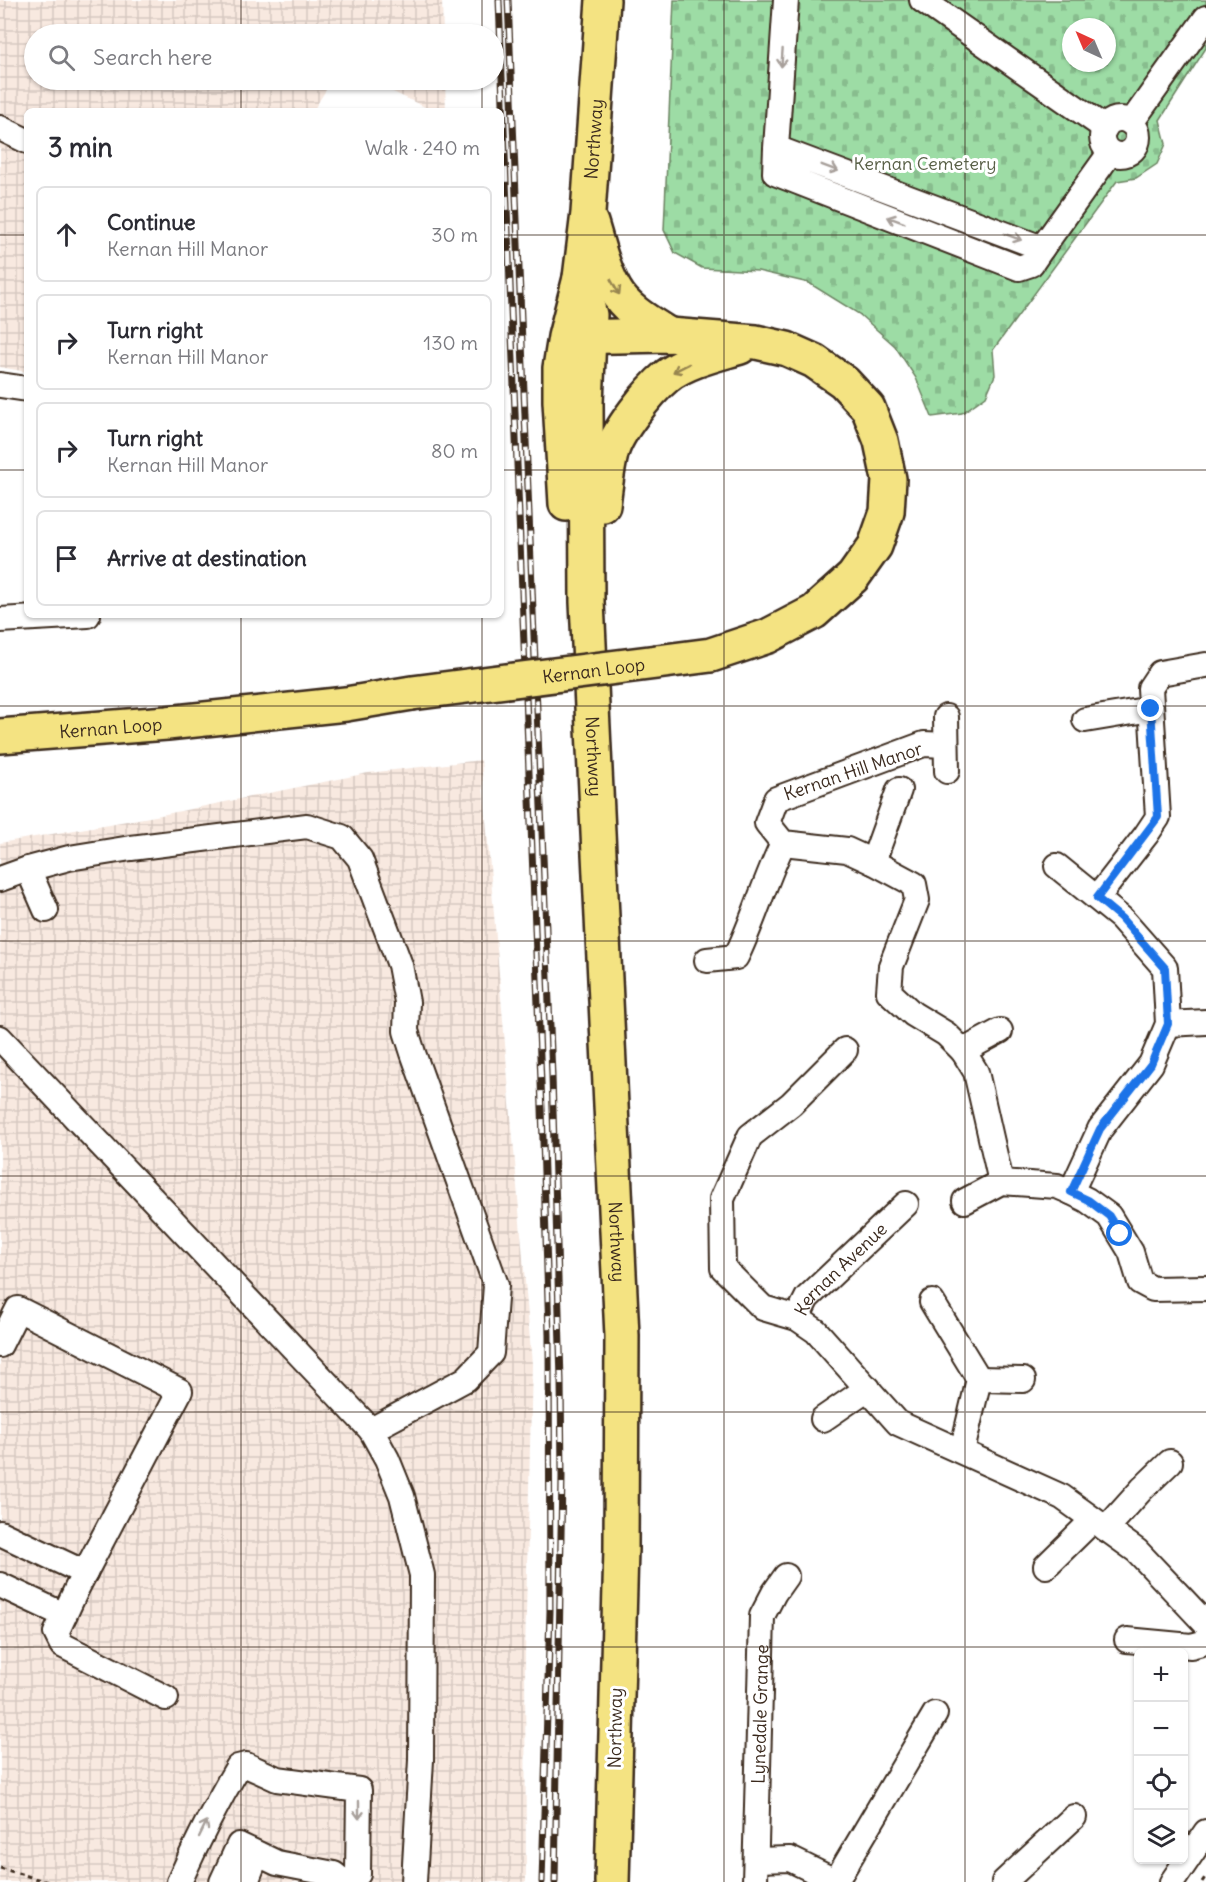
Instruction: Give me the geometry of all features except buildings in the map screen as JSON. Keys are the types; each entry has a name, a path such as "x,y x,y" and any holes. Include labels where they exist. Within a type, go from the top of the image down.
{"highway":[{"name":"Northway","path":"587,602 575,544 578,419 576,336 590,315 580,278 588,213 603,0"},
{"path":"588,213 605,269 615,291 630,308 669,335"},
{"name":"Kernan Loop","path":"0,736 167,723 346,704 412,693 711,655 768,636 814,612 852,577 875,546 887,512 889,479 881,441 868,408 844,382 814,361 788,349 756,342 669,335 576,336"},
{"name":"Northway","path":"576,336 622,1336 621,1549 612,1882"},
{"path":"587,602 611,452 623,426 668,376 698,360 756,342"}],"street":[{"path":"786,0 776,148 1042,248 1110,153"},
{"path":"921,0 1105,128"},
{"path":"1131,123 1206,18"},
{"path":"1120,120 1131,123 1137,133 1136,145 1122,155 1110,153 1102,139 1105,128 1109,123 1120,120"},
{"path":"0,128 24,140"},
{"path":"0,385 24,389"},
{"path":"0,620 35,618"},
{"path":"1097,898 1158,817 1150,688 1160,673 1206,665"},
{"path":"1085,720 1151,709"},
{"name":"Kernan Hill Manor","path":"946,717 947,771"},
{"name":"Kernan Hill Manor","path":"783,843 767,823 776,799 924,744 946,745"},
{"name":"Kernan Hill Manor","path":"873,861 899,790"},
{"path":"0,879 28,868 69,858 307,826 342,837 360,859 400,965 407,1002 406,1031 413,1053 496,1286 491,1353 466,1379 371,1430"},
{"path":"707,960 736,957 783,843 847,850 873,861 914,884 917,900 891,966 889,992 913,1014 946,1034 963,1051 976,1072 1001,1182"},
{"path":"1057,866 1121,918 1165,968 1168,1024 1151,1064 1100,1129 1071,1192"},
{"path":"28,868 46,910"},
{"path":"1168,1024 1206,1022"},
{"path":"963,1051 1003,1027"},
{"path":"0,1038 371,1430 387,1459 402,1496 422,1575 421,1760 414,1882"},
{"path":"797,1318 763,1308 723,1268 722,1199 750,1136 791,1104 845,1050"},
{"path":"965,1201 1001,1182 1057,1186 1088,1200 1109,1216 1131,1252 1140,1282 1154,1288 1206,1288"},
{"name":"Kernan Avenue","path":"906,1204 807,1298 797,1318 816,1331 898,1422 1062,1497 1137,1551 1201,1609"},
{"path":"932,1302 979,1379 962,1451"},
{"path":"0,1345 18,1309 180,1391 63,1615 56,1633 62,1645 166,1698"},
{"path":"979,1379 1023,1380"},
{"path":"823,1419 868,1388"},
{"path":"1046,1566 1142,1489 1170,1462"},
{"path":"0,1533 85,1573"},
{"name":"Lynedale Grange","path":"786,1576 762,1616 756,1871 790,1859 836,1882 935,1714"},
{"path":"0,1585 63,1615"},
{"path":"1127,1640 1191,1646 1206,1642"},
{"path":"179,1882 223,1792 238,1767 246,1765 277,1779 359,1790 358,1874 349,1882"},
{"path":"1004,1882 1074,1817"},
{"path":"1172,1882 1206,1832"},
{"path":"222,1882 239,1845 277,1863 334,1874 344,1882"},
{"path":"246,1882 257,1854"}],"path":[{"path":"0,1868 48,1882"},
{"path":"1203,1882 1206,1876"}],"shaded area":[{"path":"0,0 442,0 443,24 24,24 24,90 326,90 315,108 24,108 24,371 0,367"},
{"path":"389,90 445,90 446,108 427,108"},
{"path":"481,760 532,1364 525,1654 526,1882 0,1882 0,843 161,815 368,773"}],"green space":[{"name":"Kernan Cemetery","path":"674,0 1206,0 1206,48 1160,120 1166,144 1157,164 1136,178 1117,181 993,350 995,375 986,396 962,413 932,417 916,378 895,346 859,314 809,283 758,271 702,268 675,253 664,230"}],"railway":[{"path":"499,0 500,24"},
{"path":"508,0 552,1076 561,1380 562,1477 555,1882"},
{"path":"502,90 503,108"},
{"path":"504,129 549,1335 550,1611 542,1882"}],"route":[{"path":"1120,1234 1109,1216 1088,1200 1071,1192 1100,1129 1151,1064 1168,1024 1165,968 1121,918 1097,898 1158,817 1151,709"}]}
